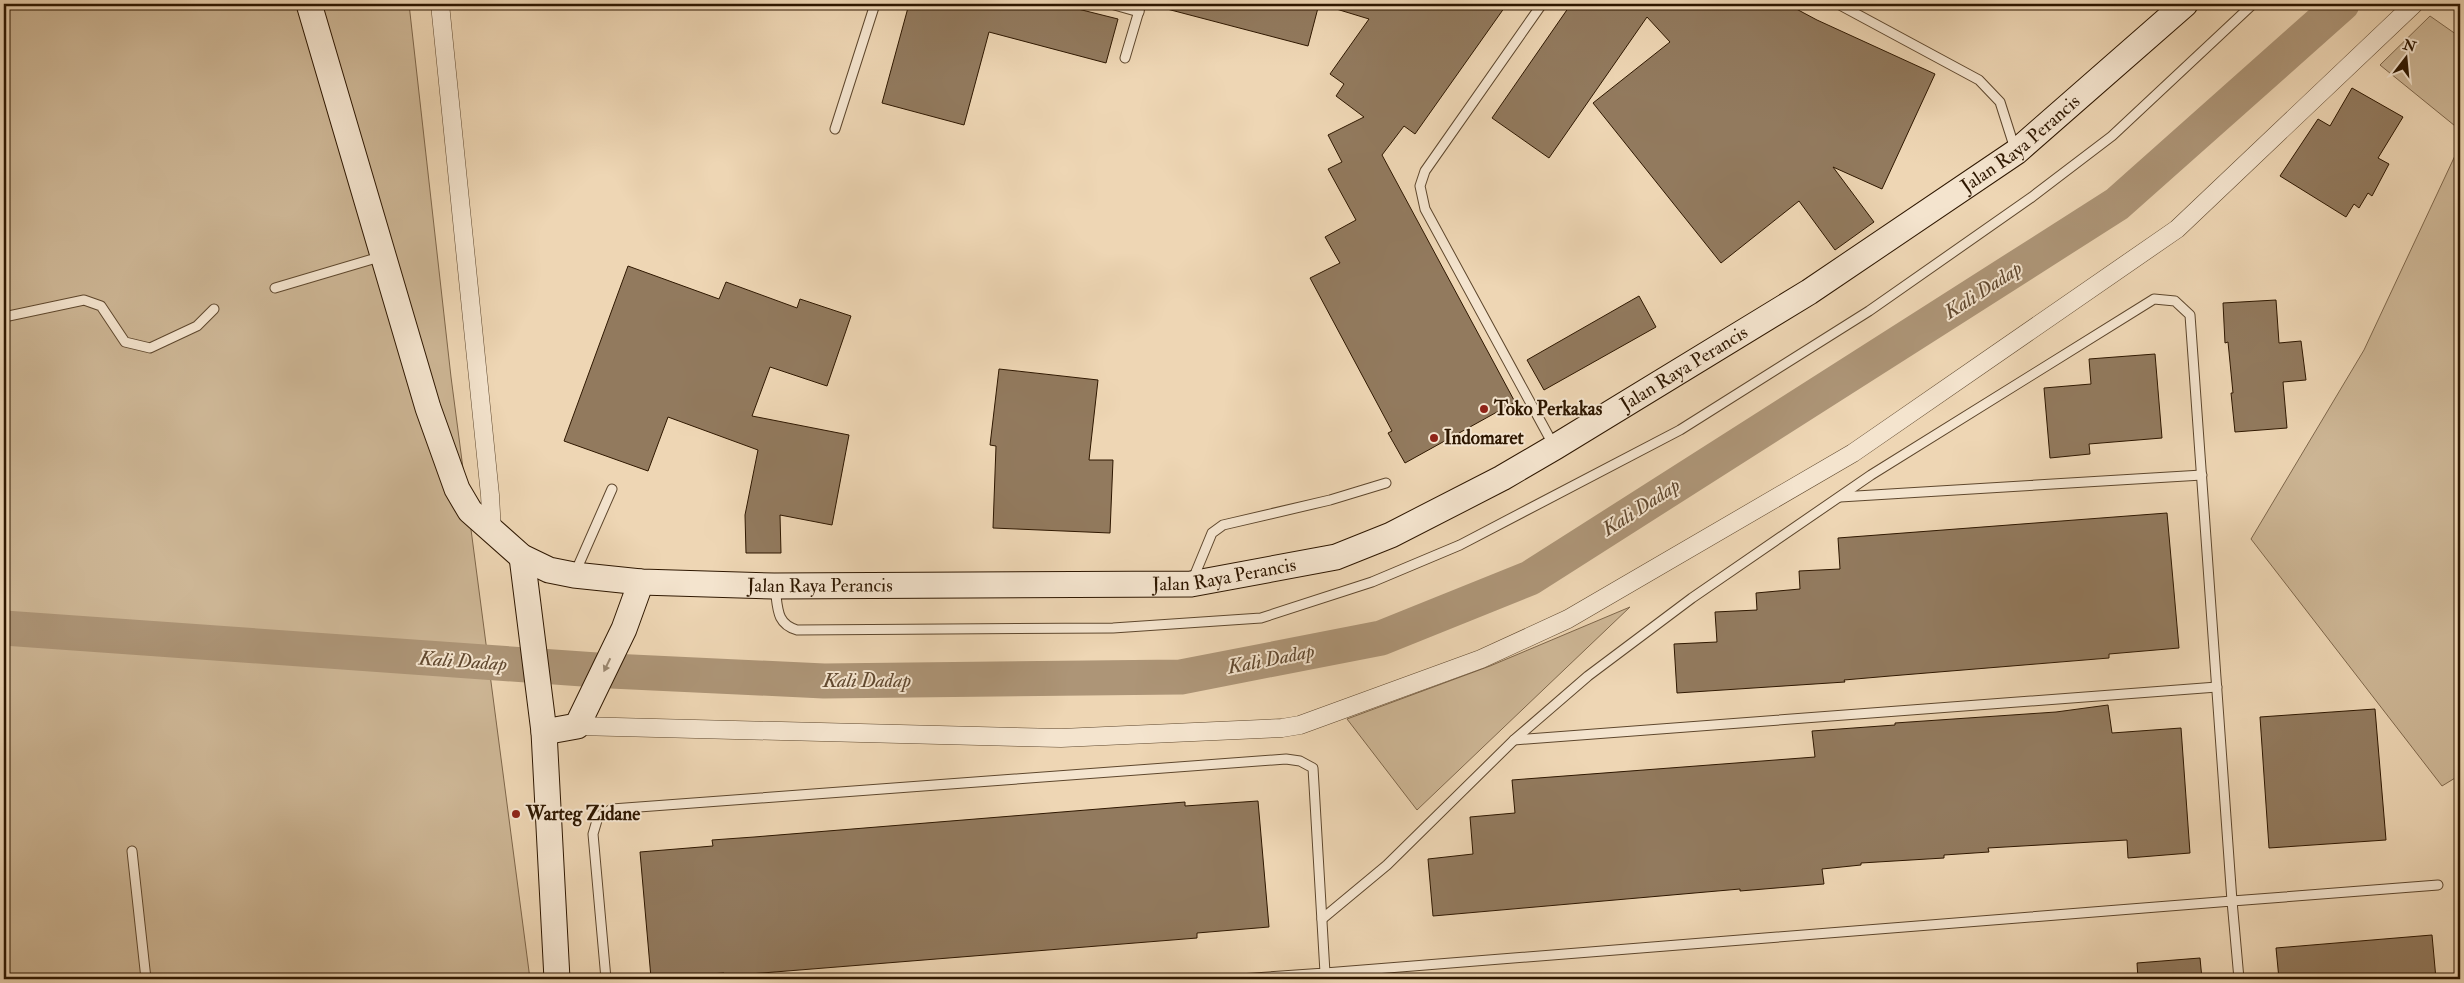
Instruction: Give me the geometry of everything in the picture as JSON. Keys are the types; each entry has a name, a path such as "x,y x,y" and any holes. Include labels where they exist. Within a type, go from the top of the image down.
{"street":[{"name":"Jalan Raya Perancis","path":"309,4 428,408 454,481 470,511 522,557 549,570 574,575 641,582 774,586 1191,584 1336,557 1391,535 1502,478 1555,448 1809,292 2016,152 2185,4"},
{"path":"440,4 490,495 492,532"},
{"path":"544,732 577,726 1061,738 1282,728 1300,725 1481,659 1568,619 1853,453 2169,234 2414,4"},
{"path":"522,557 544,732 557,979"},
{"path":"577,726 624,629 641,582"}],"lane":[{"path":"835,129 875,4"},
{"path":"1111,4 1140,8 1125,58"},
{"path":"1542,4 1426,171 1420,186 1426,208 1555,448"},
{"path":"1838,4 1979,80 2000,102 2016,152"},
{"path":"774,586 781,619 786,627 806,630 1113,628 1260,618 1372,582 1460,545 1680,430 1869,311 2032,197 2112,136 2253,4"},
{"path":"275,288 384,256"},
{"path":"1322,919 1387,865 1514,740 1588,676 1692,598 1879,470 2154,299 2175,301 2190,315 2239,979"},
{"path":"4,317 84,300 101,306 125,342 150,348 197,326 214,309"},
{"path":"1840,497 2202,475"},
{"path":"1191,584 1212,533 1222,524 1330,500 1386,483"},
{"path":"574,575 612,489"},
{"path":"1514,740 2217,687"},
{"path":"606,979 593,834 598,817 612,808 1286,759 1300,761 1314,768 1325,976"},
{"path":"132,851 146,979"},
{"path":"1240,979 1325,976 2438,885"}],"shaded area":[{"path":"4,4 409,4 451,377 530,979 4,979"},
{"path":"2430,16 2460,37 2460,130 2380,65"},
{"path":"2460,145 2460,775 2442,786 2251,539 2364,350"},
{"path":"1630,607 1417,810 1347,719 1490,666"}],"building":[{"path":"909,4 1058,4 1118,19 1106,63 989,32 964,125 882,103"},
{"path":"1168,4 1319,4 1308,46 1167,9"},
{"path":"1334,4 1507,4 1415,134 1404,126 1382,155 1515,402 1405,463 1388,433 1392,431 1310,278 1340,263 1325,237 1356,220 1328,169 1342,162 1328,135 1364,117 1336,96 1344,84 1330,74 1369,19 1333,8"},
{"path":"1571,4 1787,4 1817,20 1935,74 1882,189 1833,167 1874,222 1835,250 1799,201 1721,263 1593,103 1670,42 1647,17 1549,158 1492,118"},
{"path":"2352,88 2403,117 2378,158 2389,164 2372,196 2368,193 2359,208 2354,204 2346,217 2280,176 2318,119 2330,126"},
{"path":"628,266 719,299 726,282 797,308 800,299 851,316 827,386 770,367 752,416 849,435 832,525 780,515 781,553 746,553 745,515 758,450 668,417 648,471 564,441"},
{"path":"1639,296 1656,327 1544,390 1527,360"},
{"path":"2276,300 2279,343 2301,341 2306,380 2283,382 2287,428 2235,432 2228,342 2225,343 2223,303"},
{"path":"2155,354 2162,438 2089,444 2090,454 2050,458 2044,388 2091,384 2089,359"},
{"path":"999,369 1098,380 1089,460 1113,460 1110,533 993,528 996,446 990,445"},
{"path":"2167,513 2179,648 2109,654 2109,658 1844,680 1845,682 1677,693 1674,644 1717,642 1715,612 1757,610 1756,593 1800,589 1799,571 1840,569 1838,538"},
{"path":"2108,705 2112,733 2181,728 2190,853 2128,858 2127,840 1988,848 1989,852 1944,855 1944,858 1861,863 1861,865 1822,869 1824,884 1740,891 1740,889 1433,916 1428,859 1473,854 1470,817 1515,813 1512,780 1815,757 1812,731 1895,725 1895,723 2056,712"},
{"path":"2375,709 2386,840 2269,848 2260,717"},
{"path":"1258,801 1269,927 1197,933 1197,938 725,976 724,973 651,978 640,852 713,846 712,840 1185,802 1185,806"},
{"path":"2432,935 2436,979 2279,979 2276,948"},
{"path":"2200,958 2202,979 2138,979 2137,963"}],"waterway":[{"name":"Kali Dadap","path":"4,628 611,671 824,681 1181,677 1381,638 1530,578 2117,204 2342,4"}],"place":[{"name":"Toko Perkakas","path":"1484,409"},
{"name":"Indomaret","path":"1434,438"},
{"name":"Warteg Zidane","path":"516,814"}]}
